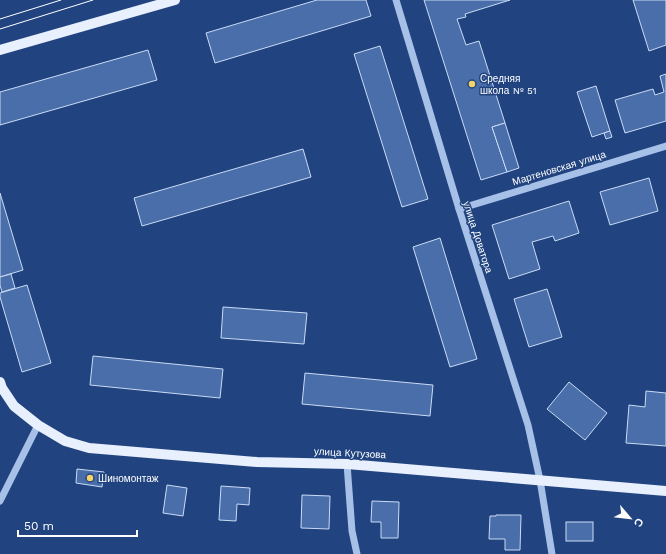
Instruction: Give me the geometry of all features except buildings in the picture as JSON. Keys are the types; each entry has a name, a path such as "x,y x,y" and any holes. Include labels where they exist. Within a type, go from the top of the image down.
{"main road":[{"path":"0,50 175,0"},
{"name":"улица Кутузова","path":"0,382 2,388 14,406 38,425 65,441 89,448 257,462 347,464 666,491"}],"street":[{"name":"улица Доватора","path":"396,0 458,209 528,424 540,480 552,554"},
{"name":"Мартеновская улица","path":"458,209 666,146"},
{"path":"0,502 38,425"},
{"path":"347,464 352,531 357,554"}],"tram line":[{"path":"0,19 61,0"},
{"path":"0,29 93,0"}],"place":[{"name":"Средняя школа № 51","path":"472,84"},
{"name":"Шиномонтаж","path":"90,478"}]}
